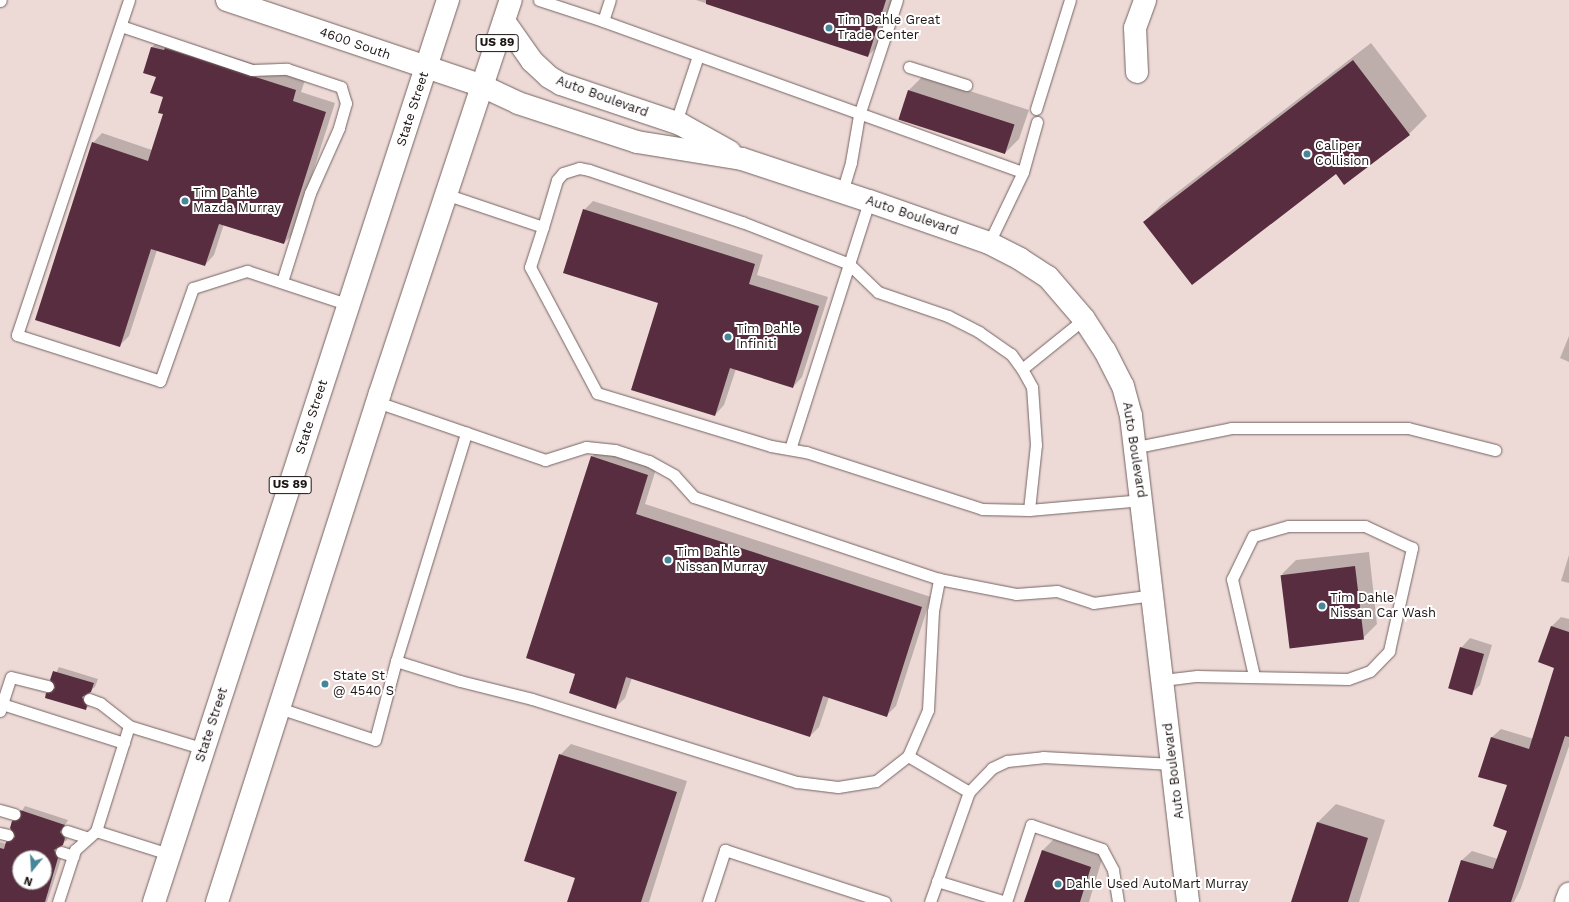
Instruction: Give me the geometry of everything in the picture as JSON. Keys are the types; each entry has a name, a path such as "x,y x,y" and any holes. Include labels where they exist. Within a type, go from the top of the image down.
{"street":[{"name":"4600 South","path":"227,0 482,86"},
{"name":"State Street","path":"154,902 448,0"},
{"name":"US 89","path":"217,902 377,402 448,196 482,86 511,0"},
{"path":"1137,72 1135,28 1145,0"},
{"name":"Auto Boulevard","path":"504,21 532,61 549,78 561,84 676,122 742,158 989,243 1020,258 1048,277 1084,319 1105,351 1123,386 1137,447 1188,902"},
{"name":"Auto Boulevard","path":"482,86 518,103 637,142 742,158"},
{"path":"1566,902 1569,894"}],"lane":[{"path":"129,0 17,335 160,381 193,288 247,271 348,305"},
{"path":"539,0 603,21 859,115 1023,172"},
{"path":"603,21 610,0"},
{"path":"842,192 851,162 859,115 897,0"},
{"path":"1036,109 1070,0"},
{"path":"121,26 252,70 287,69 341,87 346,103 339,128 310,193 282,282"},
{"path":"676,122 698,56"},
{"path":"909,67 966,85"},
{"path":"989,243 1023,172 1038,122"},
{"path":"1030,510 1036,445 1032,387 1010,354 979,332 948,316 878,292 849,264 742,222 579,168 563,173 557,180 530,267 597,393 771,446 790,449 982,509 1030,510 1143,500"},
{"path":"448,196 543,227"},
{"path":"790,449 869,201"},
{"path":"1022,370 1084,319"},
{"path":"377,402 545,460 586,447 615,450 649,461 674,476 694,497 939,578 1016,594 1057,591 1093,603 1154,595"},
{"path":"1137,447 1231,428 1408,428 1495,450"},
{"path":"279,708 375,740 396,661 466,433"},
{"path":"1163,680 1197,676 1348,679 1370,671 1389,651 1412,548 1365,526 1288,526 1253,536 1232,579 1254,676"},
{"path":"396,661 460,681 532,699 798,782 838,787 876,781 908,756 928,710 933,611 939,578"},
{"path":"48,686 11,676 1,708 124,743"},
{"path":"89,699 100,703 129,726 204,749"},
{"path":"58,902 75,850 92,835 129,726"},
{"path":"908,756 969,792"},
{"path":"930,902 969,792 992,768 1007,761 1043,757 1173,764"},
{"path":"0,810 14,814"},
{"path":"937,881 984,899 1006,902 1031,825 1102,849 1113,870 1118,902"},
{"path":"67,831 92,835 169,854"},
{"path":"708,902 725,850 885,902"},
{"path":"61,852 73,856"}],"building":[{"name":"Tim Dahle Great Trade Center","path":"706,0 886,0 868,57 706,4"},
{"name":"Tim Dahle Mazda Murray","path":"151,47 164,50 165,48 296,90 293,101 326,112 284,244 219,224 205,266 151,249 120,347 35,320 92,142 148,161 163,114 158,113 163,97 150,93 156,77 143,73"},
{"name":"Caliper Collision","path":"1353,60 1410,135 1344,185 1336,174 1192,285 1143,222"},
{"path":"908,90 1015,125 1005,154 898,119"},
{"name":"Tim Dahle Infiniti","path":"583,209 755,264 749,284 819,306 793,388 730,368 715,416 631,390 658,303 563,273"},
{"name":"Tim Dahle Nissan Murray","path":"591,456 648,475 636,514 922,607 887,717 823,696 810,737 626,677 616,709 569,693 575,674 526,658"},
{"name":"Tim Dahle Nissan Car Wash","path":"1355,566 1364,639 1290,649 1281,575"},
{"path":"1551,626 1569,632 1569,737 1565,736 1511,902 1448,902 1461,860 1493,869 1507,831 1493,826 1507,785 1478,777 1491,737 1529,749 1554,668 1538,662"},
{"path":"1460,647 1484,654 1472,695 1448,688"},
{"path":"53,671 94,683 91,692 82,697 87,706 86,710 45,698 46,693 55,688 50,680"},
{"path":"559,754 677,792 641,902 567,902 575,878 524,861"},
{"path":"20,810 65,825 60,832 65,838 63,845 54,850 58,858 52,878 52,850 12,850 12,890 49,890 45,902 0,902 0,848 4,849 6,842 15,837 10,828 12,821 21,816"},
{"path":"1317,822 1368,838 1348,902 1291,902"},
{"name":"Dahle Used AutoMart Murray","path":"1042,850 1091,867 1080,902 1024,902"}],"place":[{"name":"Tim Dahle Great Trade Center","path":"829,28"},
{"name":"Caliper Collision","path":"1307,154"},
{"name":"Tim Dahle Mazda Murray","path":"185,201"},
{"name":"Tim Dahle Infiniti","path":"728,337"},
{"name":"Tim Dahle Nissan Murray","path":"668,560"},
{"name":"Tim Dahle Nissan Car Wash","path":"1322,606"},
{"name":"State St @ 4540 S","path":"325,684"},
{"name":"Dahle Used AutoMart Murray","path":"1058,884"}]}
